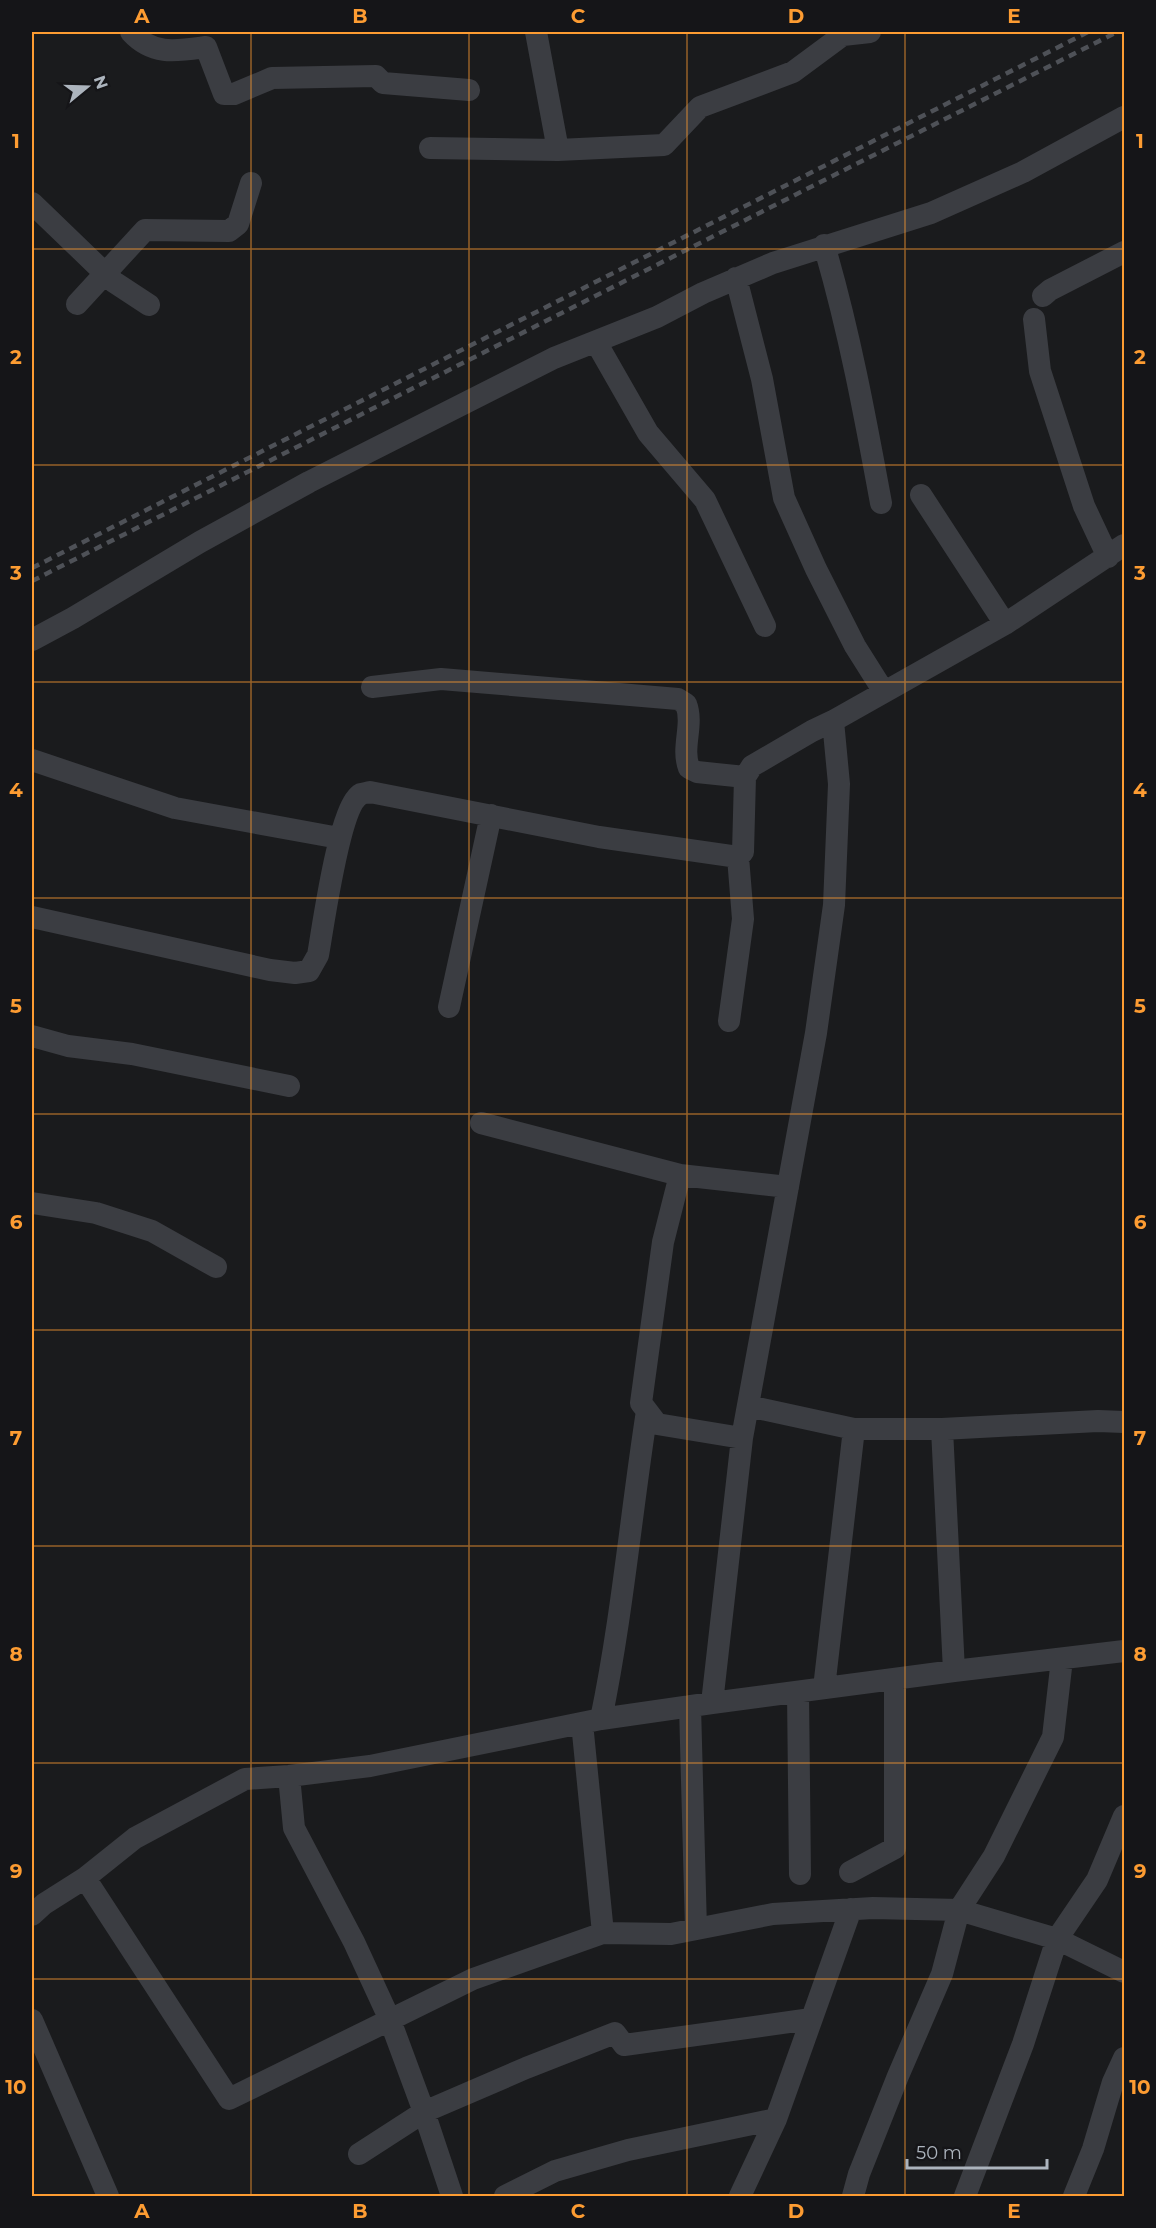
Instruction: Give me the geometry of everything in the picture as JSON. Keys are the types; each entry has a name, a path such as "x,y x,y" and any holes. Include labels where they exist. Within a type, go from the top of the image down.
{"street":[{"path":"131,32 152,49 184,50 206,47 224,94 234,94 273,78 351,75 376,76 383,83 469,90"},
{"path":"536,32 558,150"},
{"path":"430,148 558,150 664,145 700,107 793,72 842,33 870,32"},
{"path":"32,640 326,472 554,358 657,317 773,262 931,213 1023,172 1125,117"},
{"path":"76,304 145,230 230,231 238,224 251,183"},
{"path":"32,203 114,282 148,305"},
{"path":"824,245 853,353 881,503"},
{"path":"1043,296 1050,290 1125,252"},
{"path":"736,278 762,379 784,498 816,569 855,646 884,692"},
{"path":"729,1021 743,919 738,857 743,852 745,777 752,766 1005,624 1116,551 1084,506 1040,371 1034,319"},
{"path":"596,342 648,433 705,500 765,626"},
{"path":"921,495 1005,624"},
{"path":"372,687 441,679 678,699 686,704 690,714 685,758 688,768 697,772 745,777"},
{"path":"696,1929 701,1705 742,1438 816,1033 834,905 839,784 833,721"},
{"path":"32,760 175,808 339,838"},
{"path":"32,917 270,970 295,974 309,971 318,955 339,838 354,802 360,794 370,792 599,837 738,857"},
{"path":"449,1007 491,814"},
{"path":"32,1036 68,1046 132,1054 289,1086"},
{"path":"481,1123 680,1175 788,1187"},
{"path":"680,1175 663,1242 641,1403 657,1424 742,1438"},
{"path":"32,1203 96,1213 152,1231 216,1267"},
{"path":"748,1406 854,1429 1125,1422"},
{"path":"603,1933 592,1721 625,1577 647,1411"},
{"path":"942,1428 954,1671"},
{"path":"824,1688 854,1429"},
{"path":"32,1915 44,1904 85,1878 135,1838 245,1779 370,1766 592,1721 701,1705 954,1671 1125,1652"},
{"path":"853,2196 859,2174 898,2076 942,1974 958,1910 994,1856 1053,1737 1062,1659"},
{"path":"850,1872 895,1848 895,1679"},
{"path":"798,1692 800,1874"},
{"path":"289,1776 294,1828 354,1942 390,2020 452,2196"},
{"path":"964,2196 1023,2044 1057,1939 1097,1880 1125,1816"},
{"path":"85,1878 229,2099 473,1979 603,1933 671,1934 773,1914 851,1909 958,1910 1057,1939 1125,1972"},
{"path":"741,2196 776,2119 851,1909"},
{"path":"359,2154 424,2112 615,2033 624,2045 811,2019"},
{"path":"32,2020 108,2196"},
{"path":"1074,2196 1093,2149 1113,2082 1125,2058"},
{"path":"505,2196 555,2171 628,2150 776,2119"}],"railway":[{"path":"32,568 1088,32"},
{"path":"32,581 1117,32"}]}
